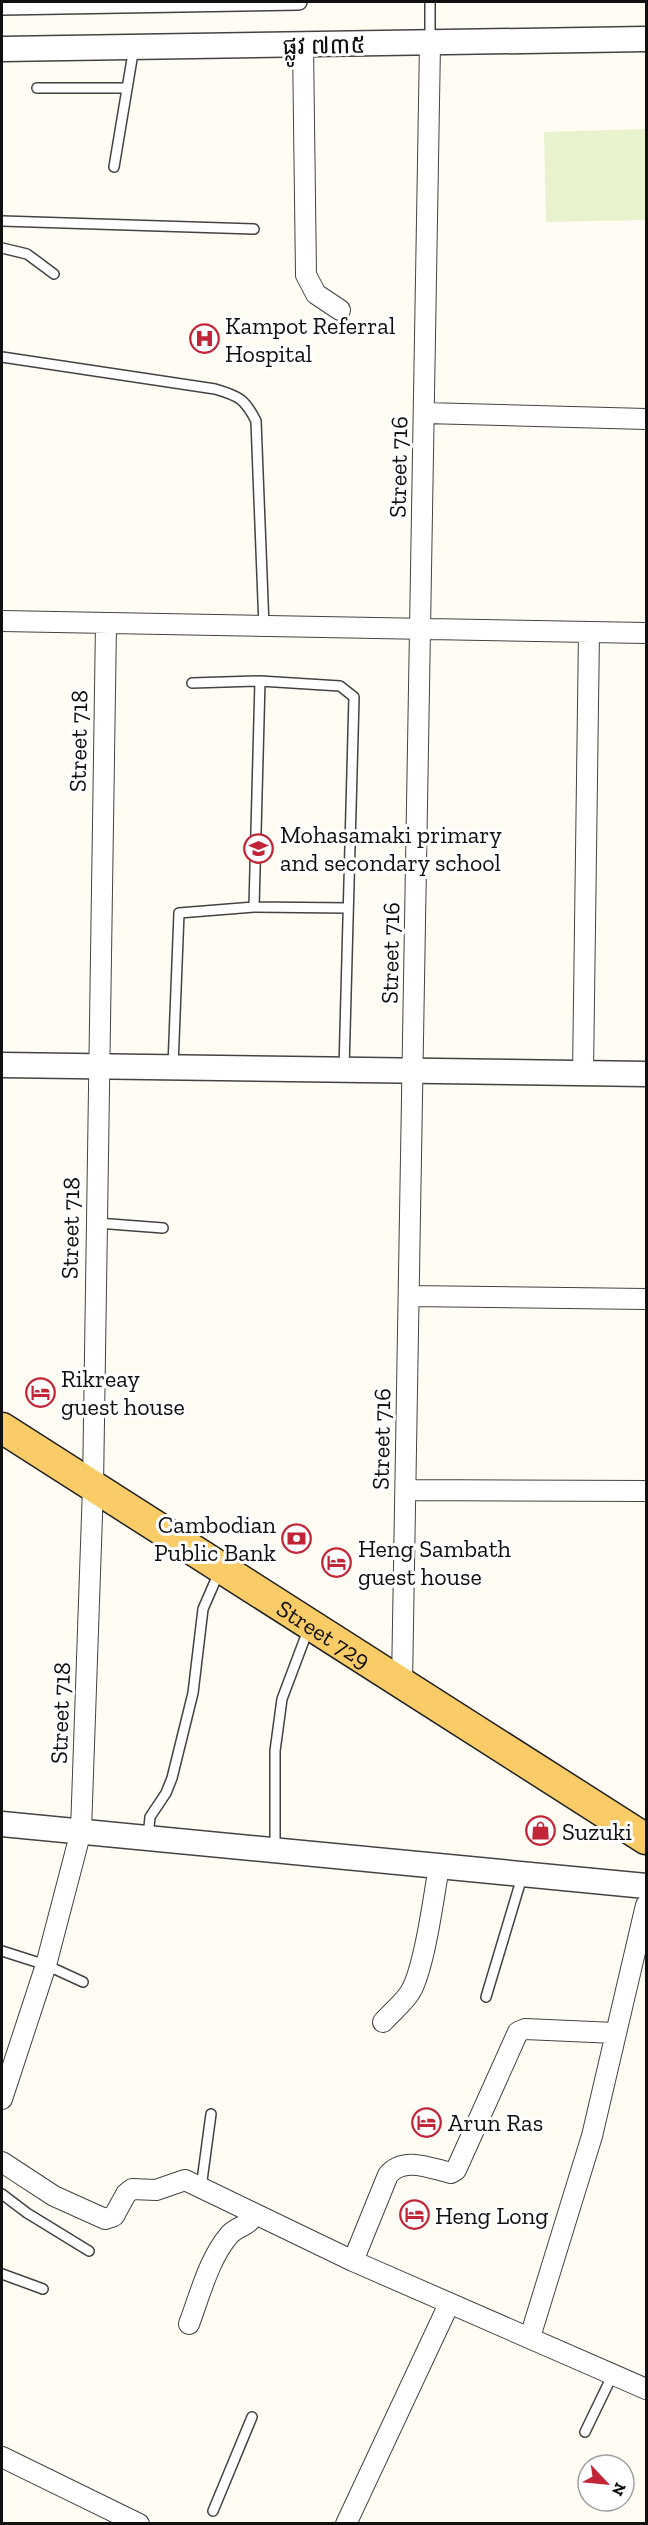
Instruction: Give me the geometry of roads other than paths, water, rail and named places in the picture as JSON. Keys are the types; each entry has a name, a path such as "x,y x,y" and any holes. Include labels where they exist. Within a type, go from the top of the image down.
{"main road":[{"name":"Street 729","path":"2,1428 646,1839"}],"street":[{"path":"2,8 299,2"},
{"name":"ផ្លូវ ៧៣៥","path":"2,49 646,39"},
{"name":"Street 716","path":"402,1683 430,44"},
{"path":"303,45 306,275 316,294 340,310"},
{"path":"425,413 646,418"},
{"path":"2,621 646,633"},
{"name":"Street 718","path":"2,2099 46,1965 81,1832 93,1487 106,624"},
{"path":"583,1073 589,632"},
{"path":"2,1065 646,1074"},
{"path":"409,1296 646,1299"},
{"path":"406,1490 646,1491"},
{"path":"2,1824 646,1886"},
{"path":"383,2022 409,1994 414,1983 426,1938 439,1866"},
{"path":"530,2337 592,2136 646,1905"},
{"path":"353,2261 388,2175 394,2167 404,2163 451,2172 456,2170 518,2032 525,2029 615,2033"},
{"path":"2,2162 54,2196 105,2218 114,2216 126,2194 132,2188 156,2190 185,2180 353,2261 646,2390"},
{"path":"189,2324 215,2257 231,2234 250,2222 254,2214"},
{"path":"346,2523 449,2304"},
{"path":"2,2457 139,2523"}],"lane":[{"path":"430,2 430,44"},
{"path":"114,167 134,47"},
{"path":"38,88 127,88"},
{"path":"2,221 254,229"},
{"path":"2,248 27,254 54,274"},
{"path":"2,357 215,389 234,394 247,403 256,421 264,627"},
{"path":"254,907 260,681"},
{"path":"192,683 260,681 340,686 354,697 344,1069"},
{"path":"173,1066 179,913 254,907 347,908"},
{"path":"96,1223 163,1228"},
{"path":"148,1838 150,1817 166,1793 172,1778 193,1693 202,1609 220,1568"},
{"path":"275,1850 274,1751 282,1699 310,1624"},
{"path":"486,1997 522,1874"},
{"path":"2,1951 46,1965 83,1982"},
{"path":"201,2188 211,2115"},
{"path":"2,2194 27,2213 89,2251"},
{"path":"2,2274 43,2289"},
{"path":"585,2432 613,2374"},
{"path":"213,2511 252,2417"}],"place":[{"name":"Kampot Referral Hospital","path":"204,339"},
{"name":"Mohasamaki primary and secondary school","path":"259,848"},
{"name":"Rikreay guest house","path":"40,1392"},
{"name":"Cambodian Public Bank","path":"297,1538"},
{"name":"Heng Sambath guest house","path":"337,1562"},
{"name":"Suzuki","path":"541,1831"},
{"name":"Arun Ras","path":"427,2122"},
{"name":"Heng Long","path":"414,2215"}]}
